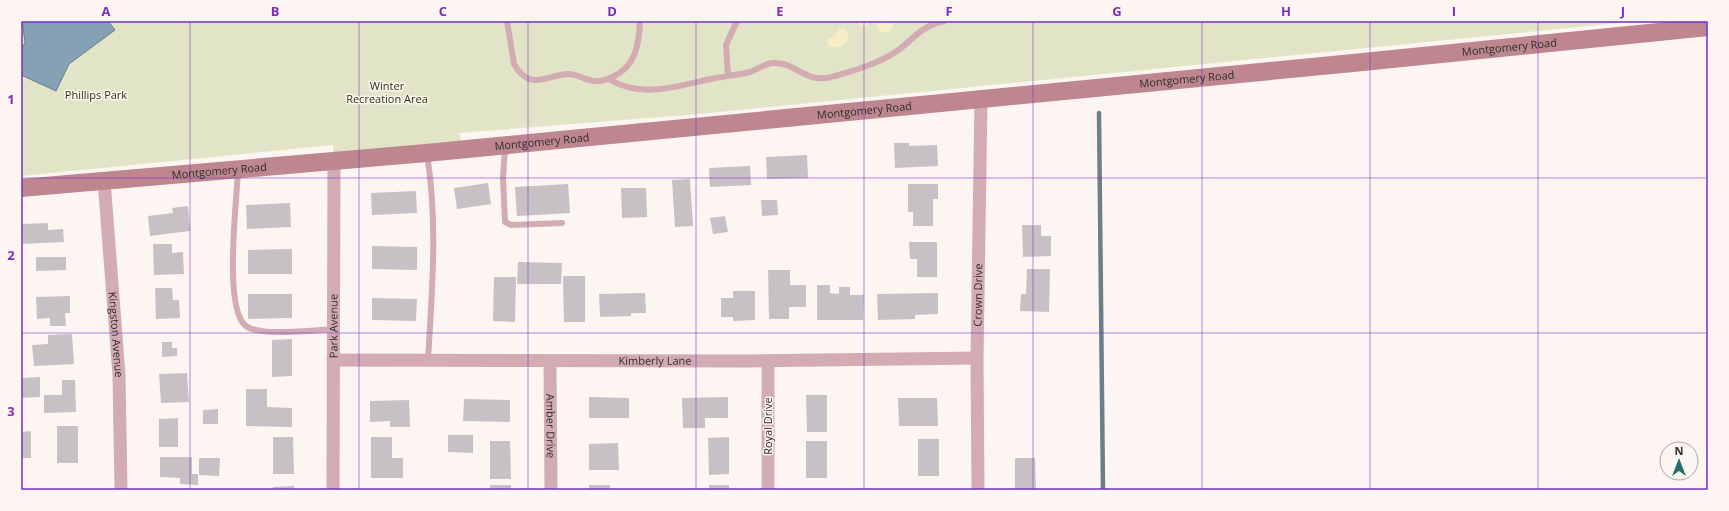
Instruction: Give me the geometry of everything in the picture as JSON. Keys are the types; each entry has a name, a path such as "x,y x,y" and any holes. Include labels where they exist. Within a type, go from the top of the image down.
{"street":[{"name":"Montgomery Road","path":"21,188 505,145 1708,27"},
{"name":"Crown Drive","path":"978,490 977,358 981,99"},
{"name":"Park Avenue","path":"333,490 334,161"},
{"name":"Kingston Avenue","path":"104,180 119,375 121,490"},
{"name":"Kimberly Lane","path":"333,360 550,362 977,358"},
{"name":"Royal Drive","path":"768,361 768,490"},
{"name":"Amber Drive","path":"550,362 551,490"}],"lane":[{"path":"507,21 514,64 517,70 526,77 531,80 542,80 571,74 594,81 608,78 625,69 634,58 640,38 640,21"},
{"path":"728,75 726,45 737,21"},
{"path":"608,78 621,84 649,90 678,87 728,75 750,72 764,65 777,63 790,66 812,78 831,78 886,58 904,46 923,28 944,21"},
{"path":"505,145 503,177 505,222 511,225 562,224"},
{"path":"426,152 433,210 432,296 428,360"},
{"path":"238,169 233,293 235,308 240,320 247,326 262,331 334,329"}],"green space":[{"name":"Phillips Park","path":"21,21 1639,21 699,114 459,133 462,143 334,161 333,145 21,176"}],"sand":[{"path":"857,21 895,21 890,31 882,33 878,30 876,24 869,23 866,26 861,27"},
{"path":"843,28 848,32 845,43 837,48 829,46 827,40 834,36 839,29"}],"water":[{"path":"22,21 108,21 115,30 69,64 56,91 21,75 21,52 25,42"}],"building":[{"path":"894,143 909,143 909,146 937,145 938,166 895,168"},
{"path":"807,155 808,178 767,179 766,157"},
{"path":"750,166 751,185 710,187 709,168"},
{"path":"690,179 693,226 675,227 672,180"},
{"path":"488,183 491,204 457,209 454,188"},
{"path":"568,184 570,213 517,216 515,187"},
{"path":"908,184 938,184 938,199 933,199 933,226 913,226 913,212 908,212"},
{"path":"621,188 646,188 647,217 622,218"},
{"path":"416,191 417,213 372,215 371,193"},
{"path":"761,200 777,200 778,215 762,216"},
{"path":"290,203 291,227 247,229 246,205"},
{"path":"188,206 190,231 150,236 148,216 173,213 172,208"},
{"path":"725,216 728,232 713,234 710,218"},
{"path":"48,223 48,230 63,229 64,242 23,244 22,224"},
{"path":"1022,225 1041,225 1041,236 1051,236 1051,256 1023,257"},
{"path":"909,242 937,242 937,277 917,277 917,259 910,259"},
{"path":"153,244 172,244 172,253 183,252 184,274 154,275"},
{"path":"372,246 417,247 417,270 372,269"},
{"path":"292,249 292,274 248,274 248,250"},
{"path":"36,257 66,257 66,270 36,271"},
{"path":"518,262 562,263 561,284 517,284"},
{"path":"1027,269 1050,269 1049,312 1020,311 1021,294 1026,294"},
{"path":"768,270 790,270 790,285 806,285 806,307 789,307 789,319 769,319"},
{"path":"563,276 585,276 585,322 564,322"},
{"path":"494,277 516,277 515,322 493,321"},
{"path":"817,285 830,285 830,293 839,294 839,287 850,287 850,295 864,295 863,320 817,320"},
{"path":"155,288 172,288 173,300 179,300 180,318 156,319"},
{"path":"733,291 755,291 755,320 733,321 733,317 721,317 721,298 733,298"},
{"path":"645,293 646,313 631,313 631,316 600,317 599,294"},
{"path":"938,293 938,314 915,315 915,319 878,320 877,294"},
{"path":"248,294 292,294 292,318 248,319"},
{"path":"70,296 70,313 65,313 66,326 50,326 50,318 37,319 36,297"},
{"path":"372,298 417,299 416,321 372,320"},
{"path":"72,334 74,364 34,366 32,345 48,344 48,335"},
{"path":"292,339 292,376 272,377 272,340"},
{"path":"162,342 172,342 172,348 177,348 177,356 162,357"},
{"path":"187,373 189,402 161,403 159,374"},
{"path":"40,377 40,397 22,398 22,378"},
{"path":"62,380 75,380 76,412 44,413 44,395 62,395"},
{"path":"246,389 267,389 267,407 292,408 292,427 246,426"},
{"path":"806,395 827,395 827,432 807,432"},
{"path":"589,397 629,398 629,418 589,418"},
{"path":"728,397 728,418 705,418 705,428 683,428 682,398"},
{"path":"898,398 937,398 938,426 899,426"},
{"path":"464,399 510,400 510,422 463,421"},
{"path":"409,400 410,427 390,427 390,421 370,422 370,401"},
{"path":"218,409 218,424 203,424 203,410"},
{"path":"178,418 178,447 159,447 159,419"},
{"path":"57,426 78,426 78,463 57,463"},
{"path":"31,431 31,458 21,458 21,432"},
{"path":"448,435 473,435 473,453 448,452"},
{"path":"273,437 293,437 294,474 273,474"},
{"path":"371,437 392,437 392,458 403,458 403,478 371,478"},
{"path":"729,437 729,474 709,475 708,438"},
{"path":"918,439 939,439 939,476 918,476"},
{"path":"490,441 510,441 511,479 490,479"},
{"path":"806,441 827,441 827,478 806,478"},
{"path":"618,443 619,470 589,470 589,444"},
{"path":"160,457 192,457 192,474 198,474 198,485 180,484 180,478 160,477"},
{"path":"199,458 220,458 219,476 199,475"},
{"path":"1015,458 1035,458 1036,490 1015,490"},
{"path":"490,485 511,485 511,490 490,490"},
{"path":"589,485 610,485 610,490 589,490"},
{"path":"709,485 729,485 729,490 709,490"},
{"path":"294,486 294,490 273,490 273,487"}],"waterway":[{"path":"1099,113 1103,490"}],"park label":[{"name":"Winter Recreation Area","path":"387,92"}]}
